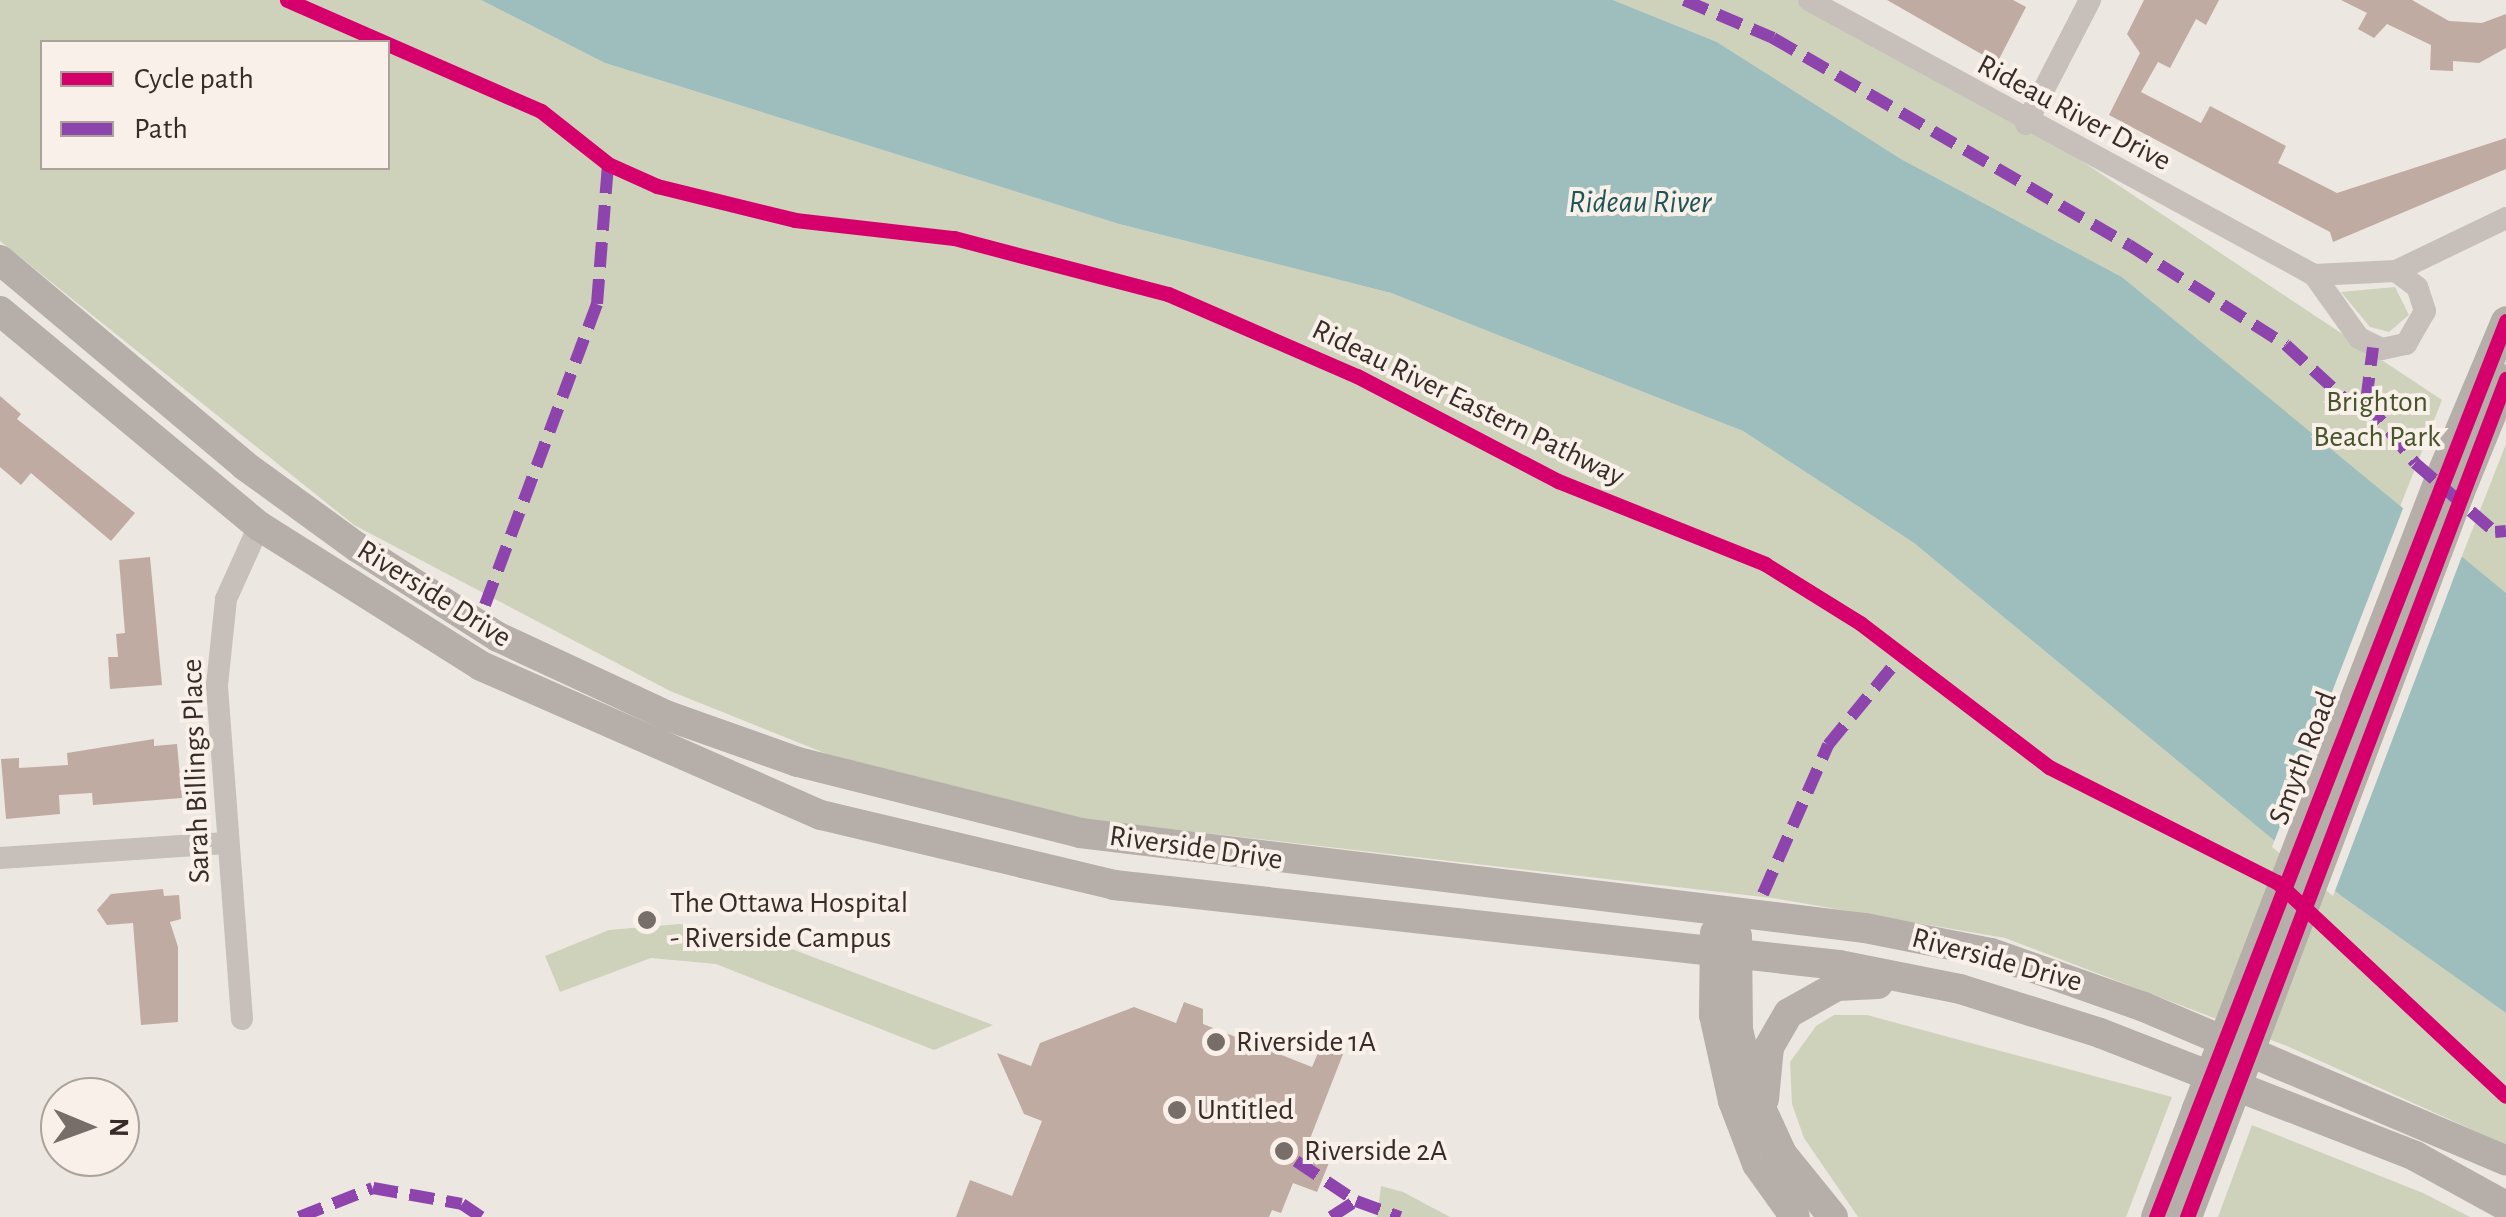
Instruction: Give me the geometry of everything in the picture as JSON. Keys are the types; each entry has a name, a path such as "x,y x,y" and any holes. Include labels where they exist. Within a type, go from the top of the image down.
{"main road":[{"name":"Riverside Drive","path":"0,260 244,465 357,547 498,636 668,716 798,762 1052,827 1911,935 2036,966 2506,1161"},
{"name":"Riverside Drive","path":"0,311 258,526 481,666 784,801 870,830 1114,885 1724,954 1927,982 2100,1033 2415,1156 2506,1206"},
{"name":"Smyth Road","path":"2156,1217 2209,1118 2449,486 2506,322"},
{"name":"Smyth Road","path":"2449,486 2506,378"},
{"path":"1729,911 1714,1015 1732,1101 1757,1164 1795,1217"},
{"path":"1724,954 1743,1060 1768,1122 1800,1181 1833,1217"},
{"path":"1768,1122 1764,1067 1790,1014 1837,986 1927,982"},
{"name":"Smyth Road","path":"2187,1217 2209,1118"}],"street":[{"name":"Rideau River Drive","path":"1808,0 2026,124 2314,275 2359,338 2382,350 2406,344 2424,312 2417,287 2396,271"},
{"path":"2026,124 2090,0"},
{"path":"2314,275 2396,271 2506,218"},
{"name":"Sarah Billings Place","path":"242,1020 226,843 219,668 226,598 258,526"},
{"path":"0,858 226,843"}],"green space":[{"path":"0,0 481,0 605,63 1119,224 1391,293 1743,431 1914,543 2340,895 2506,1013 2506,1145 2287,1046 2005,938 1772,898 1084,819 827,754 670,691 354,525 0,241"},
{"name":"Brighton Beach Park","path":"1613,0 1809,0 2026,124 2442,400 2400,507 2122,277 1901,159 1717,42"},
{"path":"2395,287 2409,315 2389,332 2370,327 2341,292"},
{"path":"2506,444 2506,593 2460,561"},
{"path":"680,924 755,935 993,1025 934,1050 716,964 651,958 560,992 545,956 609,930"},
{"path":"1834,1015 1867,1015 2172,1097 2126,1217 1858,1217 1804,1138 1792,1104 1790,1062 1816,1026"},
{"path":"2252,1125 2423,1193 2470,1217 2218,1217"},
{"path":"1381,1186 1403,1192 1450,1217 1377,1217"}],"water":[{"name":"Rideau River","path":"481,0 1613,0 1717,42 1901,159 2122,277 2506,593 2506,1013 2340,895 1914,543 1743,431 1391,293 1119,224 605,63"}],"pier":[{"path":"2404,506 2462,556 2333,896 2272,847"}],"building":[{"path":"1887,0 2013,0 2026,7 1997,63"},
{"path":"2144,0 2219,0 2206,25 2196,19 2170,68 2158,62 2141,92 2201,123 2210,106 2286,146 2278,163 2337,193 2506,138 2506,169 2333,242 2330,232 2109,115 2140,53 2127,34"},
{"path":"2341,0 2412,0 2449,21 2482,23 2506,14 2506,48 2479,63 2453,61 2453,71 2430,70 2431,45 2387,24 2374,38 2358,29 2367,13"},
{"path":"0,396 21,414 17,419 135,513 111,541 31,473 21,485 0,467"},
{"path":"150,557 162,685 110,689 108,657 118,657 116,634 125,633 119,560"},
{"path":"154,739 154,746 177,744 182,798 93,805 92,793 59,795 60,814 6,819 1,759 19,758 19,768 68,765 67,753"},
{"path":"163,889 164,896 179,895 181,919 170,922 178,947 178,1022 141,1025 133,923 107,925 97,910 111,894"},
{"path":"1184,1002 1203,1009 1203,1024 1312,1067 1321,1046 1343,1054 1306,1149 1331,1158 1317,1192 1293,1183 1281,1213 1272,1210 1269,1217 956,1217 970,1180 1012,1196 1042,1121 1024,1114 997,1053 1031,1066 1040,1043 1134,1007 1176,1023"}],"marked path":[{"path":"1684,0 1773,38 2129,245 2286,345 2347,401 2366,402 2373,347"},
{"path":"485,605 597,304 608,164"},
{"path":"2366,402 2415,463 2495,532 2506,531"},
{"path":"1763,894 1828,745 1901,656"},
{"path":"1296,1161 1356,1201"},
{"path":"299,1217 373,1188 462,1204 481,1217"},
{"path":"1331,1217 1356,1201 1400,1217"}],"cycle path":[{"name":"Rideau River Eastern Pathway","path":"287,0 379,40"},
{"name":"Rideau River Eastern Pathway","path":"390,45 541,111 608,164 657,186 795,220 954,238 1168,294 1357,376 1558,481 1765,564 1860,623 2049,767 2277,882 2506,1096"},
{"path":"2156,1217 2506,321"},
{"path":"2187,1217 2506,379"}],"place":[{"name":"The Ottawa Hospital - Riverside Campus","path":"647,920"},
{"name":"Riverside 1A","path":"1216,1042"},
{"name":"Untitled","path":"1177,1110"},
{"name":"Riverside 2A","path":"1284,1151"}]}
